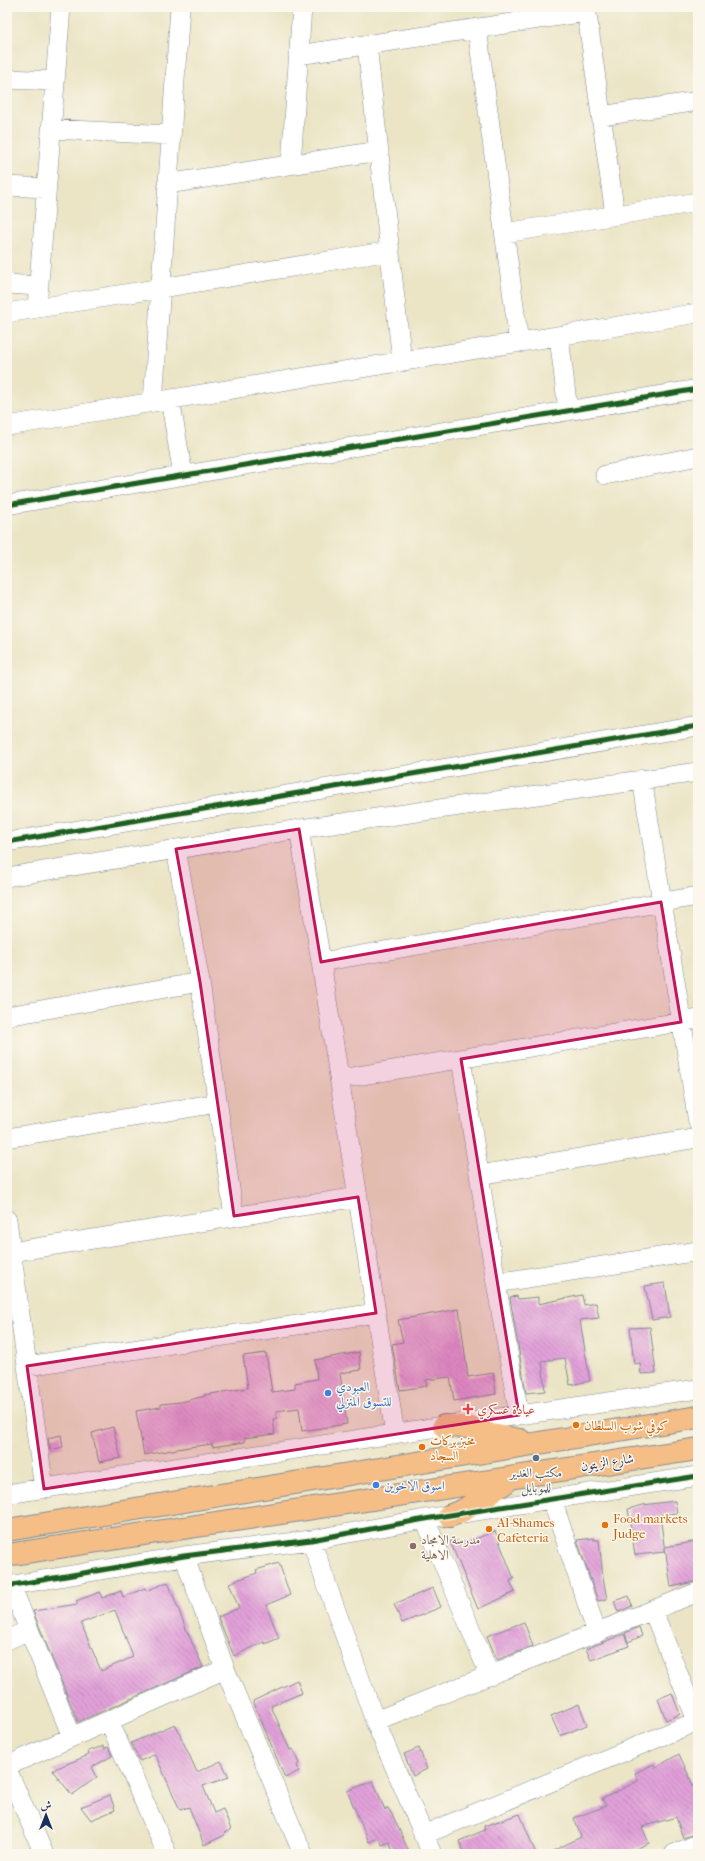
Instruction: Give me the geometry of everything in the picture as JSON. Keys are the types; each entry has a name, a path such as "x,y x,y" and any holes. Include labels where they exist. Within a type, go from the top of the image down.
{"main road":[{"path":"7,1530 549,1440 698,1417"},
{"path":"444,1426 468,1427 490,1435 517,1440 549,1440"},
{"path":"642,1426 653,1434 655,1442 654,1449 649,1455"},
{"name":"شارع الزيتون","path":"7,1555 517,1477 649,1455 698,1449"},
{"path":"449,1516 464,1510 503,1483 517,1477"}],"street":[{"path":"37,308 61,7"},
{"path":"180,7 161,288 162,401 183,476"},
{"path":"291,164 302,7"},
{"path":"298,55 586,10 615,215"},
{"path":"477,28 519,342"},
{"path":"367,45 402,362"},
{"path":"7,78 55,81"},
{"path":"602,116 698,100"},
{"path":"51,129 171,135"},
{"path":"167,184 379,151"},
{"path":"7,186 46,188"},
{"path":"504,233 698,202"},
{"path":"7,313 390,251"},
{"path":"7,284 38,286"},
{"path":"7,426 698,314"},
{"path":"559,336 568,411"},
{"path":"7,505 698,389"},
{"path":"605,475 698,456"},
{"path":"7,842 698,726"},
{"path":"7,877 299,829 698,772"},
{"path":"642,779 661,902 690,1020 698,1122"},
{"path":"299,829 395,1434"},
{"path":"176,849 200,982 234,1216"},
{"path":"321,962 698,896"},
{"path":"7,1016 200,982"},
{"path":"339,1079 690,1020"},
{"path":"461,1059 496,1283 519,1415"},
{"path":"7,1138 218,1103"},
{"path":"479,1175 698,1138"},
{"path":"11,1252 358,1197"},
{"path":"7,1220 44,1489"},
{"path":"496,1283 698,1251"},
{"path":"27,1366 376,1313"},
{"path":"7,1494 444,1426 698,1389"},
{"path":"72,1737 29,1630 9,1585 184,1556 311,1540 425,1519 698,1476"},
{"path":"552,1500 597,1633"},
{"path":"425,1519 490,1676"},
{"path":"311,1540 375,1721 432,1854"},
{"path":"184,1556 225,1669 303,1854"},
{"path":"375,1721 698,1592"},
{"path":"424,1835 698,1722 653,1611"},
{"path":"7,1640 29,1630"},
{"path":"7,1766 225,1669"},
{"path":"109,1721 168,1854"},
{"path":"7,1769 44,1854"}],"highlighted area":[{"path":"299,829 321,962 661,902 681,1022 461,1059 519,1415 44,1489 27,1366 376,1313 358,1197 234,1216 200,982 176,849"}],"building":[{"path":"665,1283 670,1317 652,1320 645,1286"},
{"path":"582,1295 584,1305 596,1303 599,1318 580,1320 590,1381 570,1385 565,1358 542,1361 545,1391 526,1393 510,1297 517,1296 518,1299 538,1297 538,1304"},
{"path":"459,1309 468,1377 493,1373 496,1394 454,1401 450,1377 426,1380 427,1386 400,1390 392,1344 403,1342 398,1320"},
{"path":"650,1327 656,1373 641,1374 640,1363 634,1364 630,1328"},
{"path":"359,1352 361,1370 340,1373 347,1424 302,1431 299,1408 276,1411 277,1418 273,1419 275,1434 244,1438 245,1442 212,1447 212,1444 144,1455 136,1411 161,1407 161,1404 181,1402 205,1396 204,1395 248,1388 243,1356 266,1353 272,1392 295,1389 295,1383 317,1379 315,1360"},
{"path":"113,1427 121,1458 99,1462 92,1433"},
{"path":"61,1435 63,1447 50,1450 48,1438"},
{"path":"675,1501 677,1513 660,1515 665,1552 635,1555 628,1509 643,1505"},
{"path":"495,1531 514,1579 510,1581 515,1592 478,1609 450,1541 468,1542"},
{"path":"594,1538 594,1540 599,1540 607,1599 598,1601 577,1540"},
{"path":"698,1541 698,1581 671,1587 665,1547"},
{"path":"279,1563 290,1595 266,1605 279,1638 265,1644 264,1642 234,1656 218,1617 239,1608 229,1583 257,1573 256,1570"},
{"path":"168,1582 186,1629 203,1667 78,1722 33,1611 78,1604 76,1601 100,1592 102,1598 121,1591 123,1597 145,1588 146,1591","holes":["115,1610 133,1657 101,1671 81,1623"]},
{"path":"433,1588 441,1607 402,1623 394,1604"},
{"path":"629,1596 632,1606 618,1612 614,1601"},
{"path":"524,1622 533,1646 497,1660 487,1636"},
{"path":"639,1627 642,1636 628,1642 625,1633"},
{"path":"624,1634 629,1646 591,1660 586,1649"},
{"path":"297,1680 302,1693 271,1706 290,1750 293,1749 299,1764 297,1765 299,1771 285,1778 253,1701"},
{"path":"672,1693 680,1714 666,1720 658,1699"},
{"path":"579,1704 587,1725 560,1736 551,1716"},
{"path":"175,1724 197,1772 221,1761 229,1777 203,1786 214,1813 223,1809 231,1830 224,1833 225,1835 204,1845 189,1807 180,1810 155,1754 140,1761 131,1743"},
{"path":"104,1746 104,1749 108,1747 112,1756 92,1767 97,1777 72,1795 52,1770 89,1755 88,1751"},
{"path":"419,1748 427,1769 413,1776 404,1754"},
{"path":"679,1754 698,1796 698,1833 683,1838 676,1817 642,1827 649,1843 625,1854 588,1854 585,1848 570,1854 549,1853 581,1837 574,1818 606,1806 602,1799 638,1781 635,1773 654,1764 655,1768"},
{"path":"373,1781 385,1810 388,1808 393,1816 410,1854 394,1854 389,1842 382,1845 378,1838 369,1842 347,1791"},
{"path":"110,1795 115,1810 91,1820 81,1807"},
{"path":"520,1814 536,1854 464,1854 459,1841 485,1830 484,1826"}],"cycle path":[{"path":"7,505 698,389"},
{"path":"7,842 698,726"},
{"path":"7,1586 184,1556 311,1540 425,1519 698,1476"}],"place":[{"name":"العبودي للتسوق المنزلي","path":"328,1393"},
{"name":"عيادة عسكري","path":"468,1409"},
{"name":"كوفي شوب السلطان","path":"576,1425"},
{"name":"مخبز بركات السجاد","path":"422,1447"},
{"name":"مكتب الغدير للموبايل","path":"536,1458"},
{"name":"اسوق الاخوين","path":"376,1485"},
{"name":"Food markets Judge","path":"605,1525"},
{"name":"Al-Shames Cafeteria","path":"489,1529"},
{"name":"مدرسة الامجاد الاهلية","path":"413,1546"}]}
